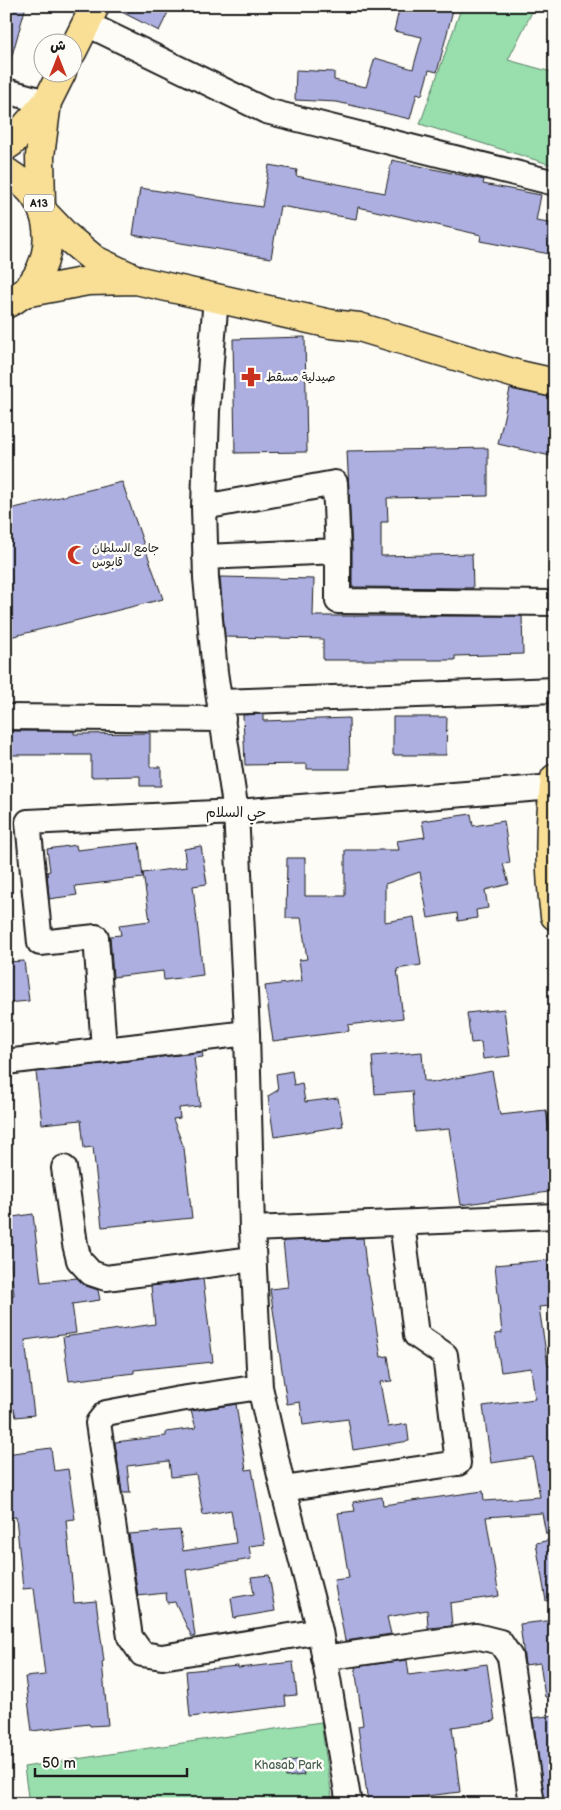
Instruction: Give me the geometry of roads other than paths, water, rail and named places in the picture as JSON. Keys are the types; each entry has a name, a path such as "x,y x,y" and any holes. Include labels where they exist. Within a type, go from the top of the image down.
{"main road":[{"path":"82,33 91,15"},
{"path":"6,146 12,142 47,102 57,82"},
{"path":"47,102 40,156 42,209 66,236 95,260 136,280"},
{"name":"A13","path":"6,172 20,180 32,192 42,209 48,229 48,247 43,264 35,280 15,298"},
{"path":"15,298 88,281 136,280 331,324 359,327 519,375 555,382"},
{"path":"554,782 551,845 552,891 555,916"}],"street":[{"path":"91,15 266,111 555,183"},
{"path":"6,90 47,102"},
{"path":"216,297 207,411 204,507 205,558 214,664 236,812 247,1033 253,1259 260,1387 283,1488 320,1631 349,1804"},
{"path":"204,507 335,483 338,601 555,602"},
{"path":"205,558 338,551"},
{"path":"6,717 222,710 555,690"},
{"path":"104,1050 96,937 40,943 28,822 236,812 554,782"},
{"path":"6,1062 247,1033"},
{"path":"64,1168 79,1260 90,1272 106,1278 253,1259"},
{"path":"252,1229 555,1216"},
{"path":"283,1488 458,1463 445,1355 416,1335 402,1223"},
{"path":"260,1387 106,1413 98,1423 130,1637 142,1654 162,1657 320,1631"},
{"path":"324,1658 476,1636 500,1642 510,1657 532,1804"}],"place":[{"name":"صيدلية مسقط","path":"251,377"},
{"name":"جامع السلطان قابوس","path":"77,555"}],"district":[{"name":"حي السلام","path":"236,812"}],"park label":[{"name":"Khasab Park","path":"288,1765"}]}
